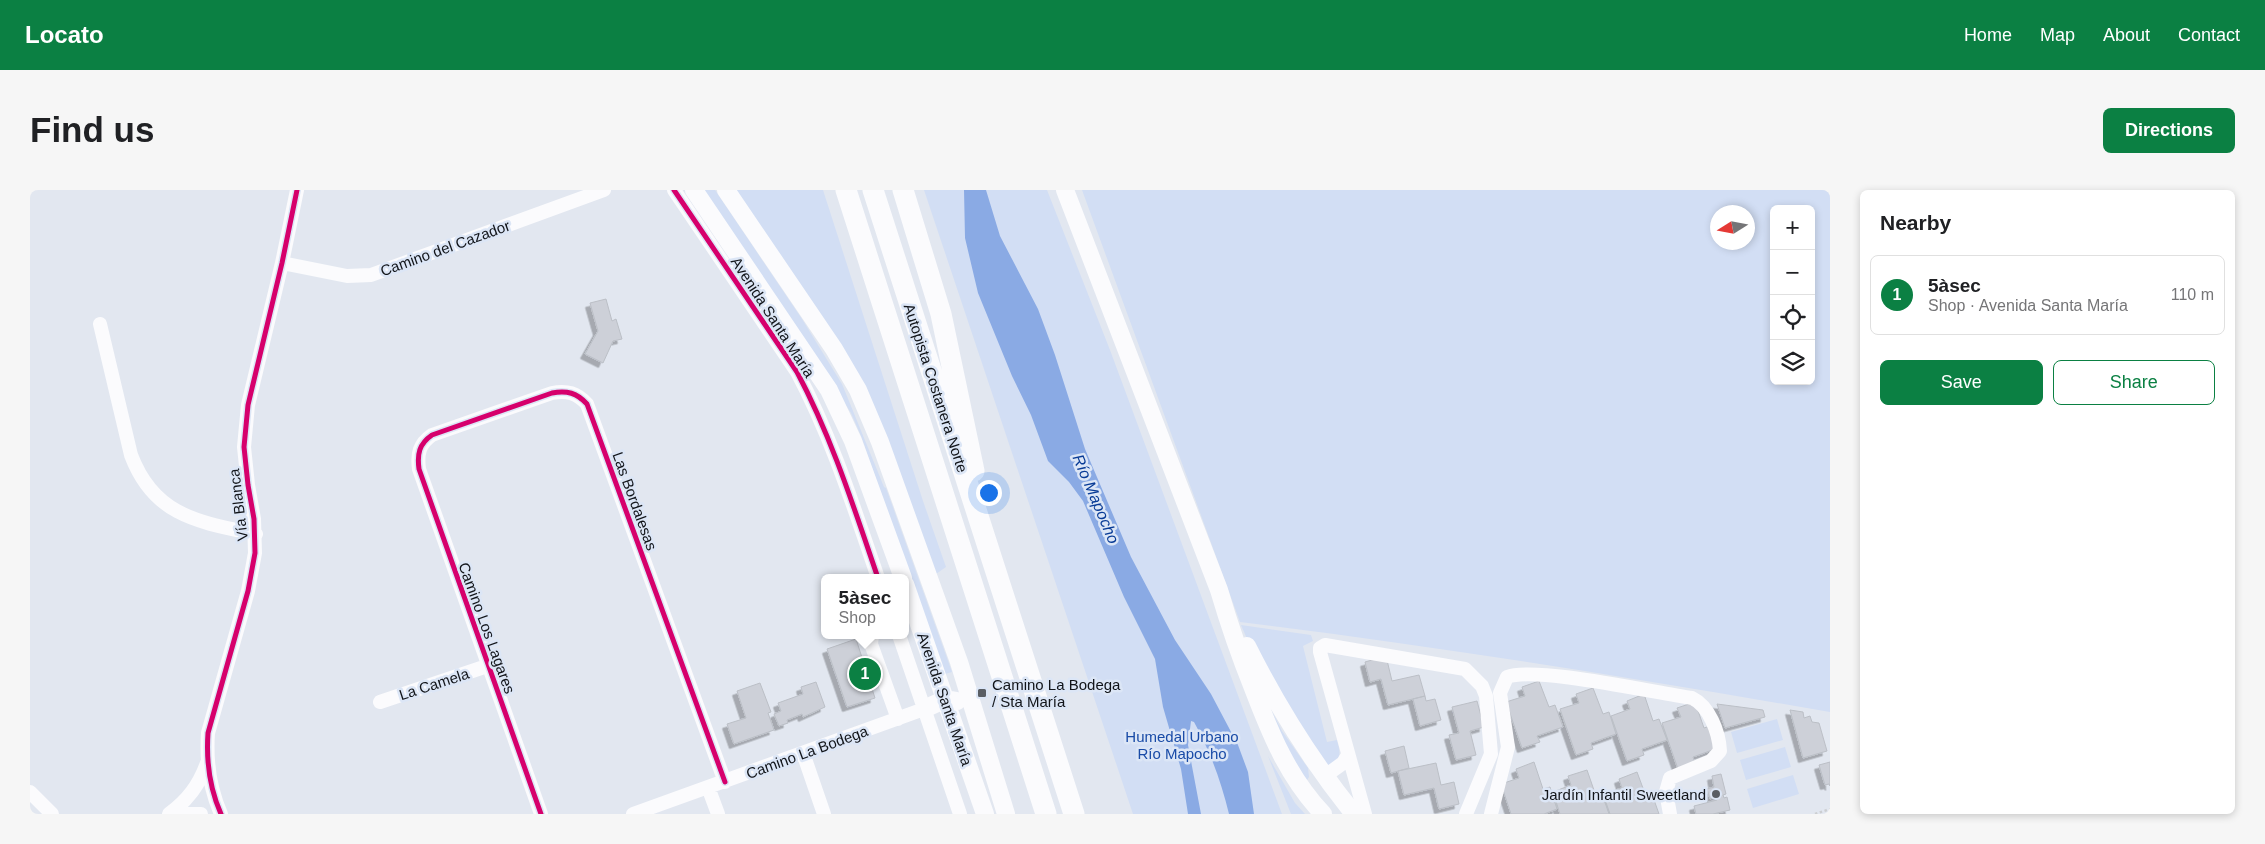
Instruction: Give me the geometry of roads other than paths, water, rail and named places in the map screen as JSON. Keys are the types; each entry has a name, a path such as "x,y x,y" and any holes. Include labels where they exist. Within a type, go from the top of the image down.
{"highway":[{"path":"832,190 897,346"},
{"name":"Autopista Costanera Norte","path":"846,190 1046,814"},
{"name":"Autopista Costanera Norte","path":"873,190 1074,814"},
{"path":"903,190 947,341 969,442 983,533"}],"main road":[{"name":"Avenida Santa María","path":"694,190 824,383 843,416 902,574"},
{"name":"Avenida Santa María","path":"726,190 834,349 858,390 880,442 981,730 1006,814"},
{"path":"1065,190 1219,590 1272,694 1324,776 1354,814"},
{"path":"1219,590 1230,631 1272,738 1284,763 1307,797 1323,814"},
{"name":"Avenida Santa María","path":"909,595 985,814"},
{"path":"924,709 946,699 961,703 981,730"},
{"path":"924,709 943,718 958,732"},
{"path":"1307,797 1314,785 1324,776"}],"street":[{"name":"Vía Blanca","path":"221,814 213,794 207,762 208,734 252,572 256,534 245,466 245,426 248,405 282,263 297,190"},
{"name":"Camino del Cazador","path":"282,263 347,276 371,274 604,190"},
{"name":"Avenida Santa María","path":"674,190 797,372 814,403 877,574"},
{"path":"100,324 131,455 138,474 151,492 164,504 182,516 256,534"},
{"name":"Las Bordalesas","path":"419,449 424,440 432,435 552,393 562,391 580,397 587,404 725,782"},
{"name":"Camino Los Lagares","path":"419,449 418,470 541,814"},
{"path":"872,639 871,644 898,719"},
{"name":"Avenida Santa María","path":"900,639 960,814"},
{"path":"1366,814 1320,652 1320,648 1332,645 1465,669 1482,686 1486,696 1491,749 1489,759 1466,814"},
{"name":"La Camela","path":"380,702 488,666"},
{"path":"1491,814 1508,748 1500,693 1508,677 1520,673 1555,676 1692,698 1700,702 1706,708 1720,744 1720,751 1711,760 1670,778 1666,792 1670,814"},
{"name":"Camino La Bodega","path":"633,814 924,709"},
{"path":"803,753 824,814"},
{"path":"1324,776 1343,763 1348,755"},
{"path":"170,814 189,797 200,780 207,762"},
{"path":"708,787 718,814"},
{"path":"30,792 52,814"},
{"path":"170,814 201,814"}],"water":[{"name":"Río Mapocho","path":"964,190 986,190 1000,236 1038,309 1085,449 1131,557 1175,640 1211,694 1238,745 1248,772 1254,814 1229,814 1219,778 1210,755 1194,722 1191,721 1188,745 1201,814 1188,814 1181,769 1163,707 1155,659 1124,597 1083,501 1069,482 1048,461 1031,415 1012,376 978,293 965,238"}],"place":[{"name":"5àsec","path":"865,674"},
{"name":"Camino La Bodega / Sta María","path":"982,693"},
{"name":"Jardín Infantil Sweetland","path":"1716,794"}],"park label":[{"name":"Humedal Urbano Río Mapocho","path":"1182,744"}]}
